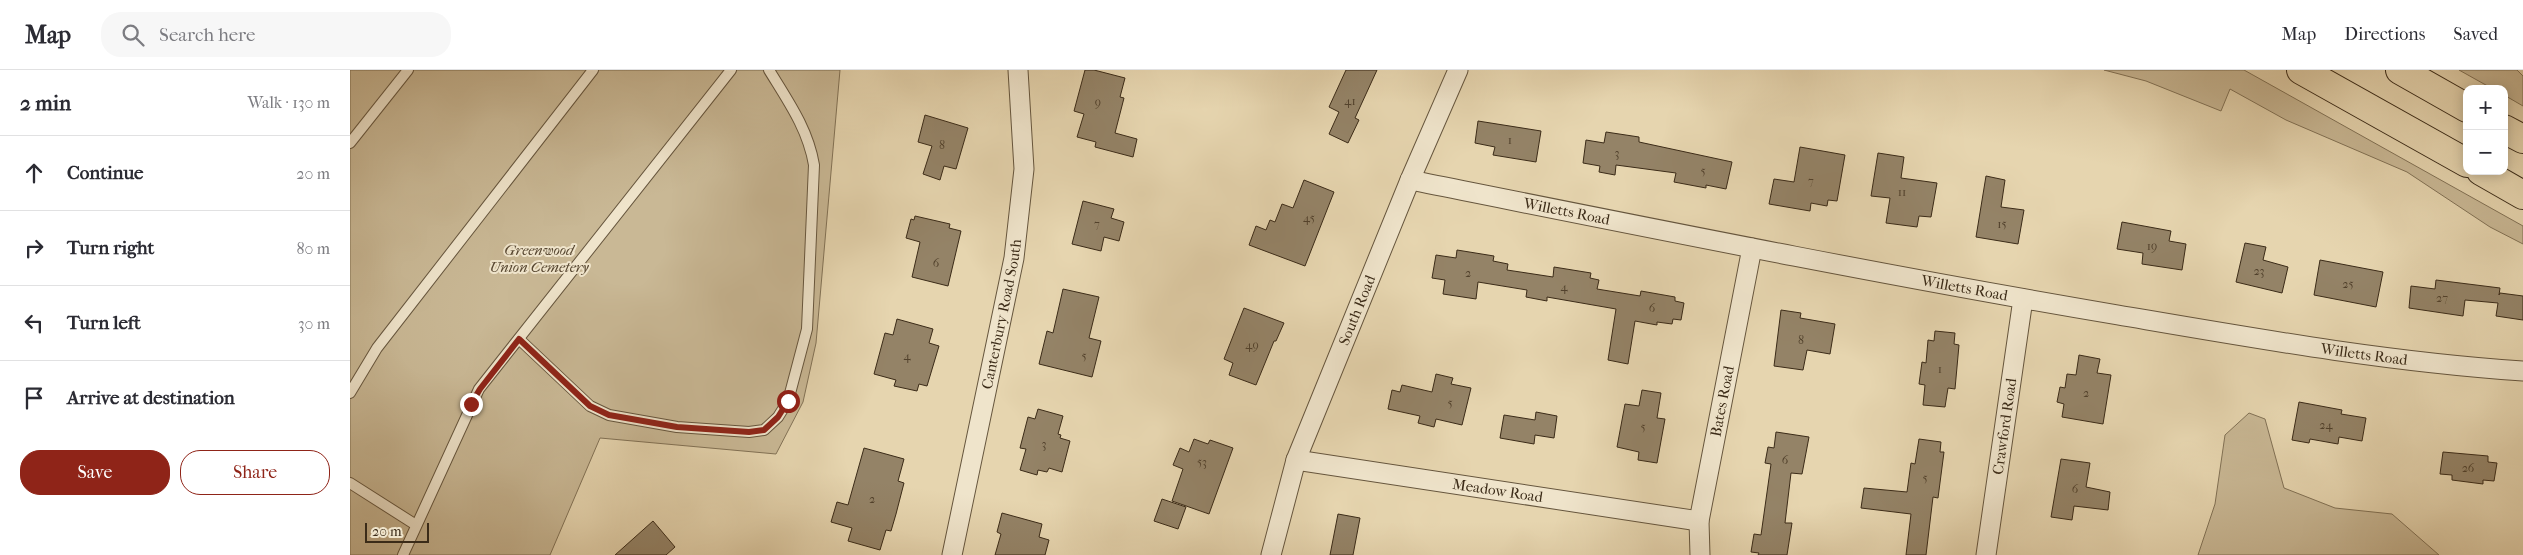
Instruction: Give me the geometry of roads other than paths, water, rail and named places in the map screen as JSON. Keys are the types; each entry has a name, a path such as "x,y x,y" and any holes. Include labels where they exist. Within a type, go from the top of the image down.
{"highway":[{"path":"2301,70 2463,161"},
{"path":"2400,70 2463,106"},
{"path":"2506,130 2523,139"},
{"path":"2488,175 2523,195"}],"street":[{"name":"Canterbury Road South","path":"952,555 1014,258 1024,169 1018,70"},
{"name":"South Road","path":"1271,555 1296,460 1410,180 1458,70"},
{"name":"Willetts Road","path":"1410,180 1752,248 2023,299 2319,349 2476,368 2523,371"},
{"name":"Bates Road","path":"1700,555 1699,521 1752,248"},
{"name":"Crawford Road","path":"1986,555 2023,299"},
{"name":"Meadow Road","path":"1296,460 1699,521"}],"lane":[{"path":"350,143 408,70"},
{"path":"350,393 377,348 593,70"},
{"path":"403,555 480,389 731,70"},
{"path":"519,339 590,406 609,415 677,427 749,432 764,430 778,417 788,401 807,329 814,165 811,145 804,128 769,70"},
{"path":"350,483 416,525"}],"park label":[{"name":"Greenwood Union Cemetery","path":"539,258"}]}
